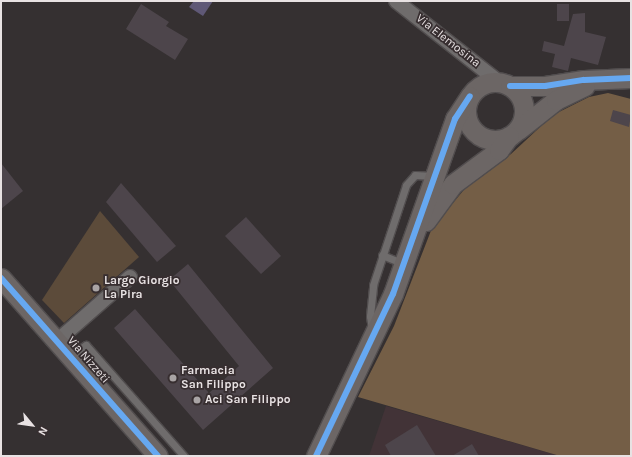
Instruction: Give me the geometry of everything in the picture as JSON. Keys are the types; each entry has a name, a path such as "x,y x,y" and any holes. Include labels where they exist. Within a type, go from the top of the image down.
{"street":[{"name":"Via Elemosina","path":"396,1 505,84"},
{"path":"316,456 375,333 406,259 455,119 470,96 482,85 505,84 544,86 584,80 604,81 631,78"},
{"path":"470,96 467,117 478,135 499,140 512,134 556,100 604,81 631,89"},
{"path":"406,259 435,205 453,184 499,150 523,118 523,102 505,84"},
{"path":"57,341 130,277"},
{"name":"Via Nizzeti","path":"1,278 158,456"}],"lane":[{"path":"375,333 370,326 373,285 406,185 415,175 434,176"},
{"path":"382,255 406,259"},
{"path":"70,356 86,345 184,456"}],"shaded area":[{"path":"194,1 213,1 203,16 189,7"},
{"path":"608,93 631,99 631,456 560,456 358,397 394,326 432,228 468,185 511,154 553,115 589,97"},
{"path":"100,211 139,257 64,323 42,300"},
{"path":"386,406 560,456 369,456"}],"building":[{"path":"141,4 169,22 166,26 188,39 175,60 126,29"},
{"path":"557,4 569,4 569,21 557,21"},
{"path":"585,13 585,32 606,37 598,65 571,58 568,71 552,67 555,54 542,51 544,41 564,46 573,14"},
{"path":"613,110 631,115 629,127 610,121"},
{"path":"1,163 23,191 1,209"},
{"path":"121,183 176,246 157,262 106,202"},
{"path":"246,217 281,256 261,274 225,236"},
{"path":"188,264 273,368 203,430 114,328 135,309 209,393 239,366 169,280"},
{"path":"417,425 436,456 391,456 385,445"},
{"path":"472,444 479,456 452,456"}],"cycle path":[{"path":"510,86 545,86 584,80 631,78"},
{"path":"316,456 393,294 455,119 470,96"},
{"path":"1,278 158,456"}],"place":[{"name":"Largo Giorgio La Pira","path":"96,288"},
{"name":"Farmacia San Filippo","path":"173,378"},
{"name":"Aci San Filippo","path":"197,400"}]}
